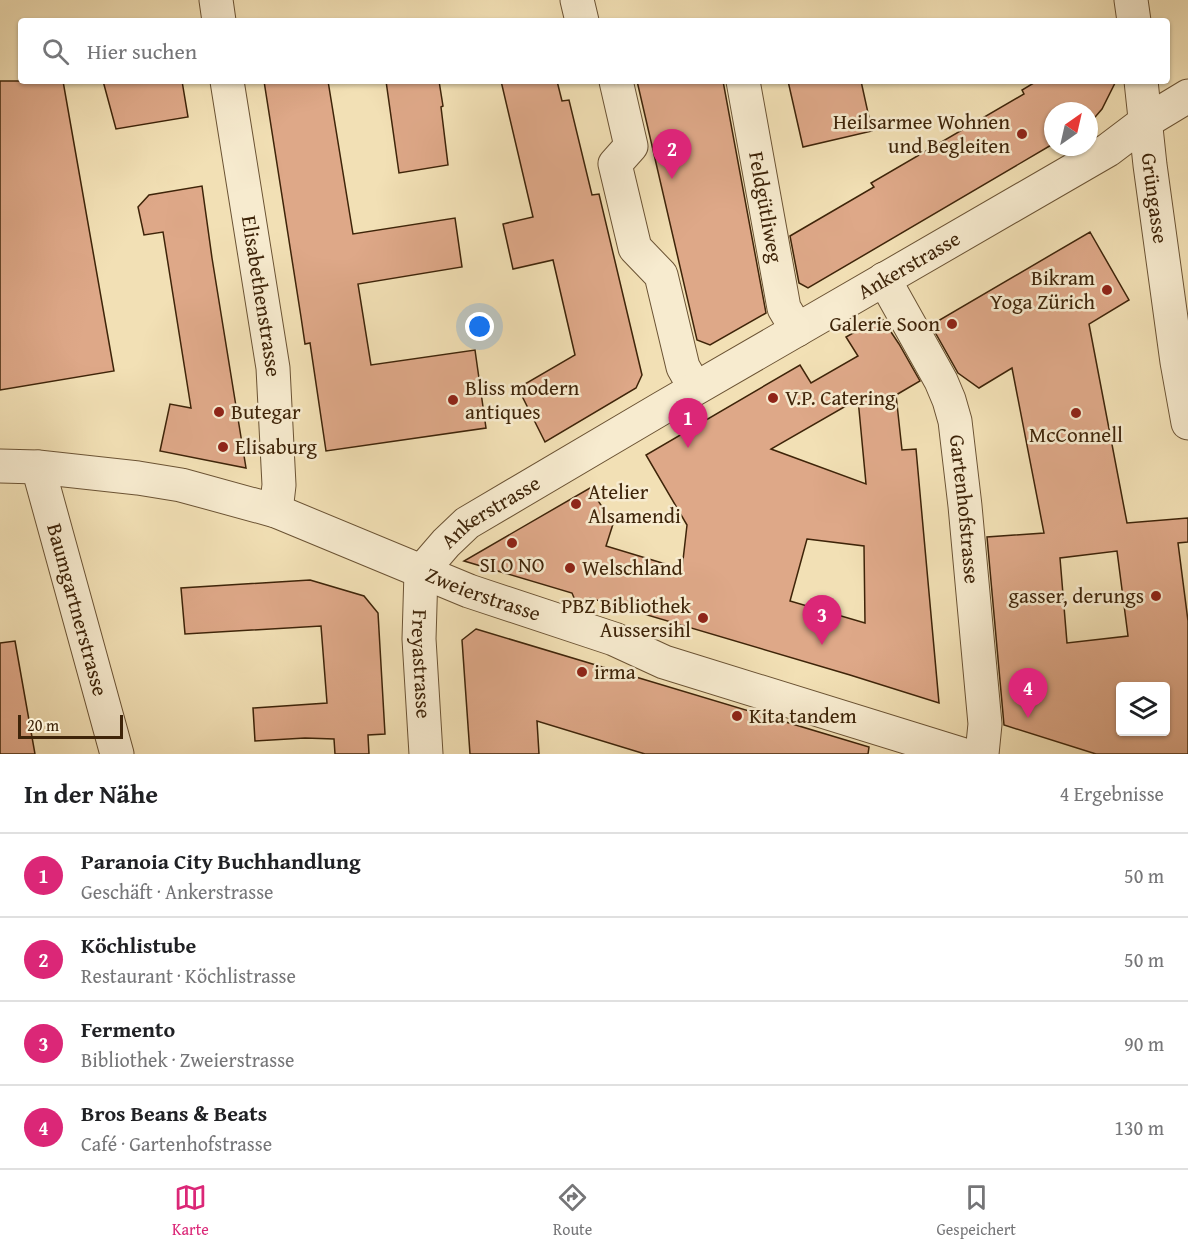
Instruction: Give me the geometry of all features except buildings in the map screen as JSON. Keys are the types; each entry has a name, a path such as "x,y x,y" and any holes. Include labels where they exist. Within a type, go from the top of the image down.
{"street":[{"path":"216,0 219,18"},
{"path":"577,0 581,18"},
{"path":"1131,0 1134,18"},
{"path":"617,84 631,146 615,164 635,248 661,276 683,367 695,388"},
{"name":"Feldgütliweg","path":"745,84 784,308 797,330"},
{"name":"Grüngasse","path":"1141,84 1177,362 1187,415"},
{"name":"Elisabethenstrasse","path":"228,85 273,368 279,485 276,511"},
{"name":"Ankerstrasse","path":"421,572 467,523 695,388 1108,150 1145,122 1188,96"},
{"name":"Gartenhofstrasse","path":"884,279 941,381 955,421 965,506 984,724 982,754"},
{"name":"Zweierstrasse","path":"0,466 38,467 165,482 276,511 469,591 614,639 664,662 961,754"},
{"name":"Baumgartnerstrasse","path":"38,467 117,754"},
{"name":"Freyastrasse","path":"421,572 419,630 426,754"}],"place":[{"name":"Heilsarmee Wohnen und Begleiten","path":"1022,134"},
{"name":"Köchlistube","path":"672,179"},
{"name":"Bikram Yoga Zürich","path":"1107,290"},
{"name":"Galerie Soon","path":"952,324"},
{"name":"V.P. Catering","path":"773,398"},
{"name":"Bliss modern antiques","path":"453,400"},
{"name":"Butegar","path":"219,412"},
{"name":"McConnell","path":"1076,413"},
{"name":"Elisaburg","path":"223,447"},
{"name":"Paranoia City Buchhandlung","path":"688,448"},
{"name":"Atelier Alsamendi","path":"576,504"},
{"name":"SI O NO","path":"512,543"},
{"name":"Welschland","path":"570,568"},
{"name":"gasser, derungs","path":"1156,596"},
{"name":"PBZ Bibliothek Aussersihl","path":"703,618"},
{"name":"Fermento","path":"822,645"},
{"name":"irma","path":"582,672"},
{"name":"Kita tandem","path":"737,716"},
{"name":"Bros Beans & Beats","path":"1028,718"}]}
